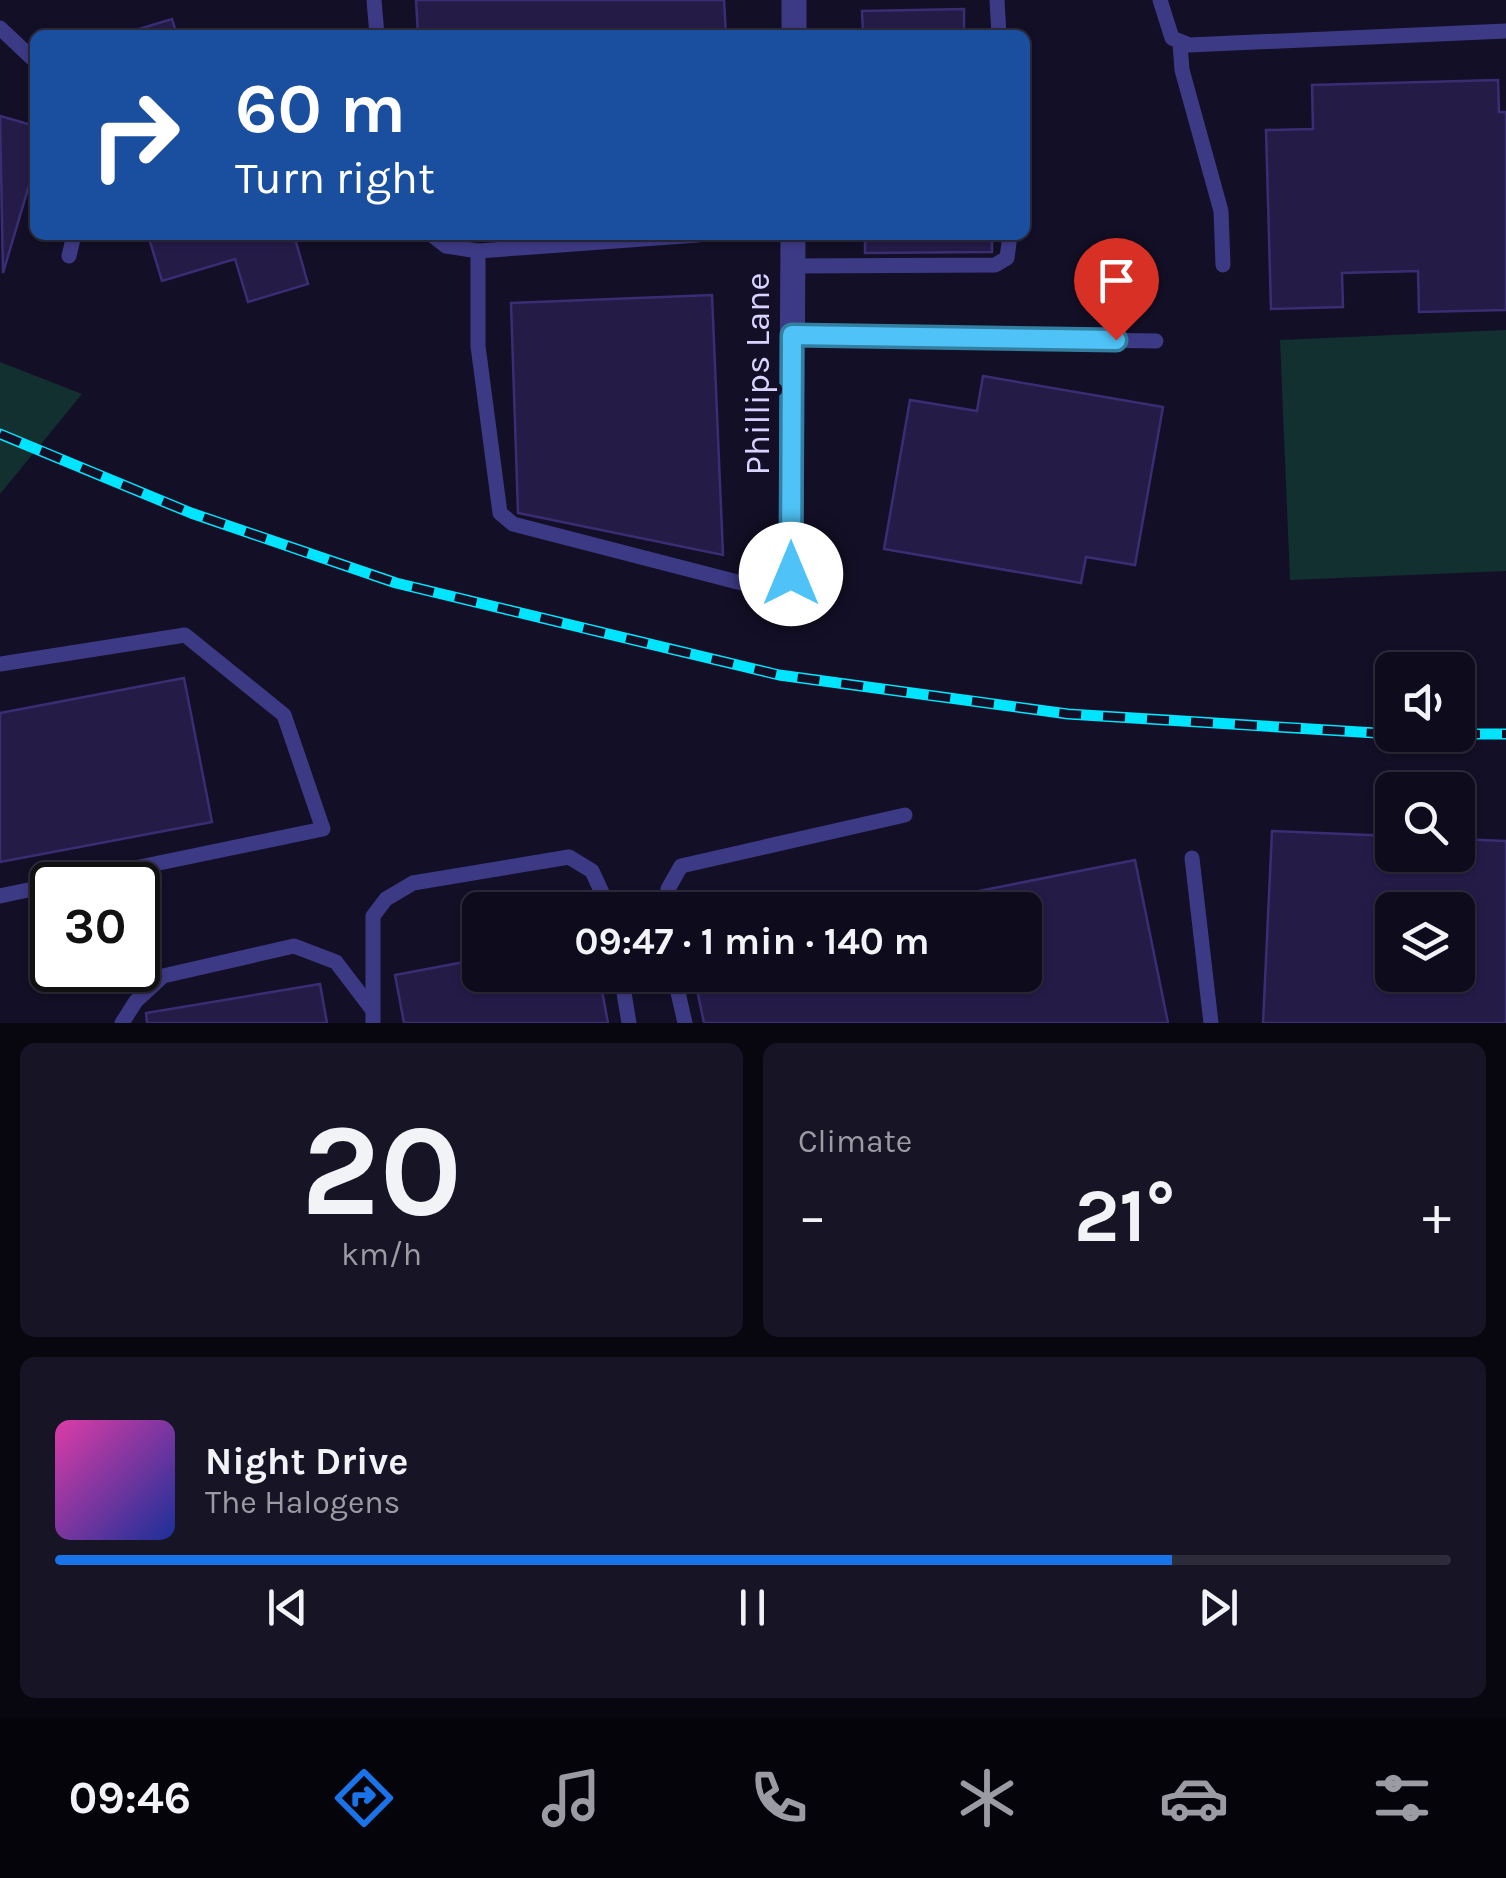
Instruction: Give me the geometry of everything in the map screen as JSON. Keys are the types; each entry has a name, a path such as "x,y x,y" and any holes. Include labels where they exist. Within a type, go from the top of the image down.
{"street":[{"path":"794,0 794,30"},
{"name":"Phillips Lane","path":"791,574 793,240"}],"lane":[{"path":"374,0 376,30"},
{"path":"997,0 999,30"},
{"path":"1160,0 1176,41 1220,211 1223,265"},
{"path":"0,28 30,56"},
{"path":"1176,41 1506,31"},
{"path":"68,256 73,240"},
{"path":"438,240 446,246 478,251 629,240"},
{"path":"793,266 996,265 1007,258 1009,240"},
{"path":"478,251 478,346 500,513 513,524 753,586 791,574"},
{"path":"792,335 1156,340"},
{"path":"0,664 185,635 284,714 323,829 160,863"},
{"path":"668,892 681,866 905,815"},
{"path":"373,1017 372,916 386,899 413,884 569,857 592,871 602,892"},
{"path":"1192,858 1211,1023"},
{"path":"0,896 30,890"},
{"path":"122,1023 136,1001 163,976 294,946 336,962 373,1017"},
{"path":"624,992 629,1023"},
{"path":"678,992 685,1023"}],"green space":[{"path":"1506,330 1506,571 1290,580 1280,340"},
{"path":"0,362 82,394 0,494"}],"building":[{"path":"416,0 724,0 726,30 418,30"},
{"path":"964,9 964,30 863,30 862,11"},
{"path":"172,19 175,30 136,30"},
{"path":"1498,80 1499,112 1506,112 1506,310 1419,312 1418,271 1342,273 1343,307 1271,309 1266,130 1313,129 1312,85"},
{"path":"0,116 30,125 30,182 3,273"},
{"path":"150,240 295,240 308,284 248,302 235,259 162,281"},
{"path":"865,240 992,240 992,252 865,253"},
{"path":"712,295 723,555 518,513 511,303"},
{"path":"983,376 1163,407 1135,565 1086,557 1081,583 884,549 910,400 977,411"},
{"path":"184,678 212,822 0,862 0,713"},
{"path":"1272,831 1375,835 1375,872 1475,872 1475,840 1506,841 1506,1023 1263,1023"},
{"path":"1135,860 1168,1023 704,1023 698,992 1042,992 1042,892 974,892"},
{"path":"462,962 462,992 602,992 608,1023 404,1023 395,975"},
{"path":"320,984 327,1023 147,1023 146,1013"}],"railway":[{"path":"0,434 191,513 396,583 779,675 1068,714 1375,733"},
{"path":"1475,734 1506,734"}],"route":[{"path":"791,574 792,335 918,340 1116,340"}]}
